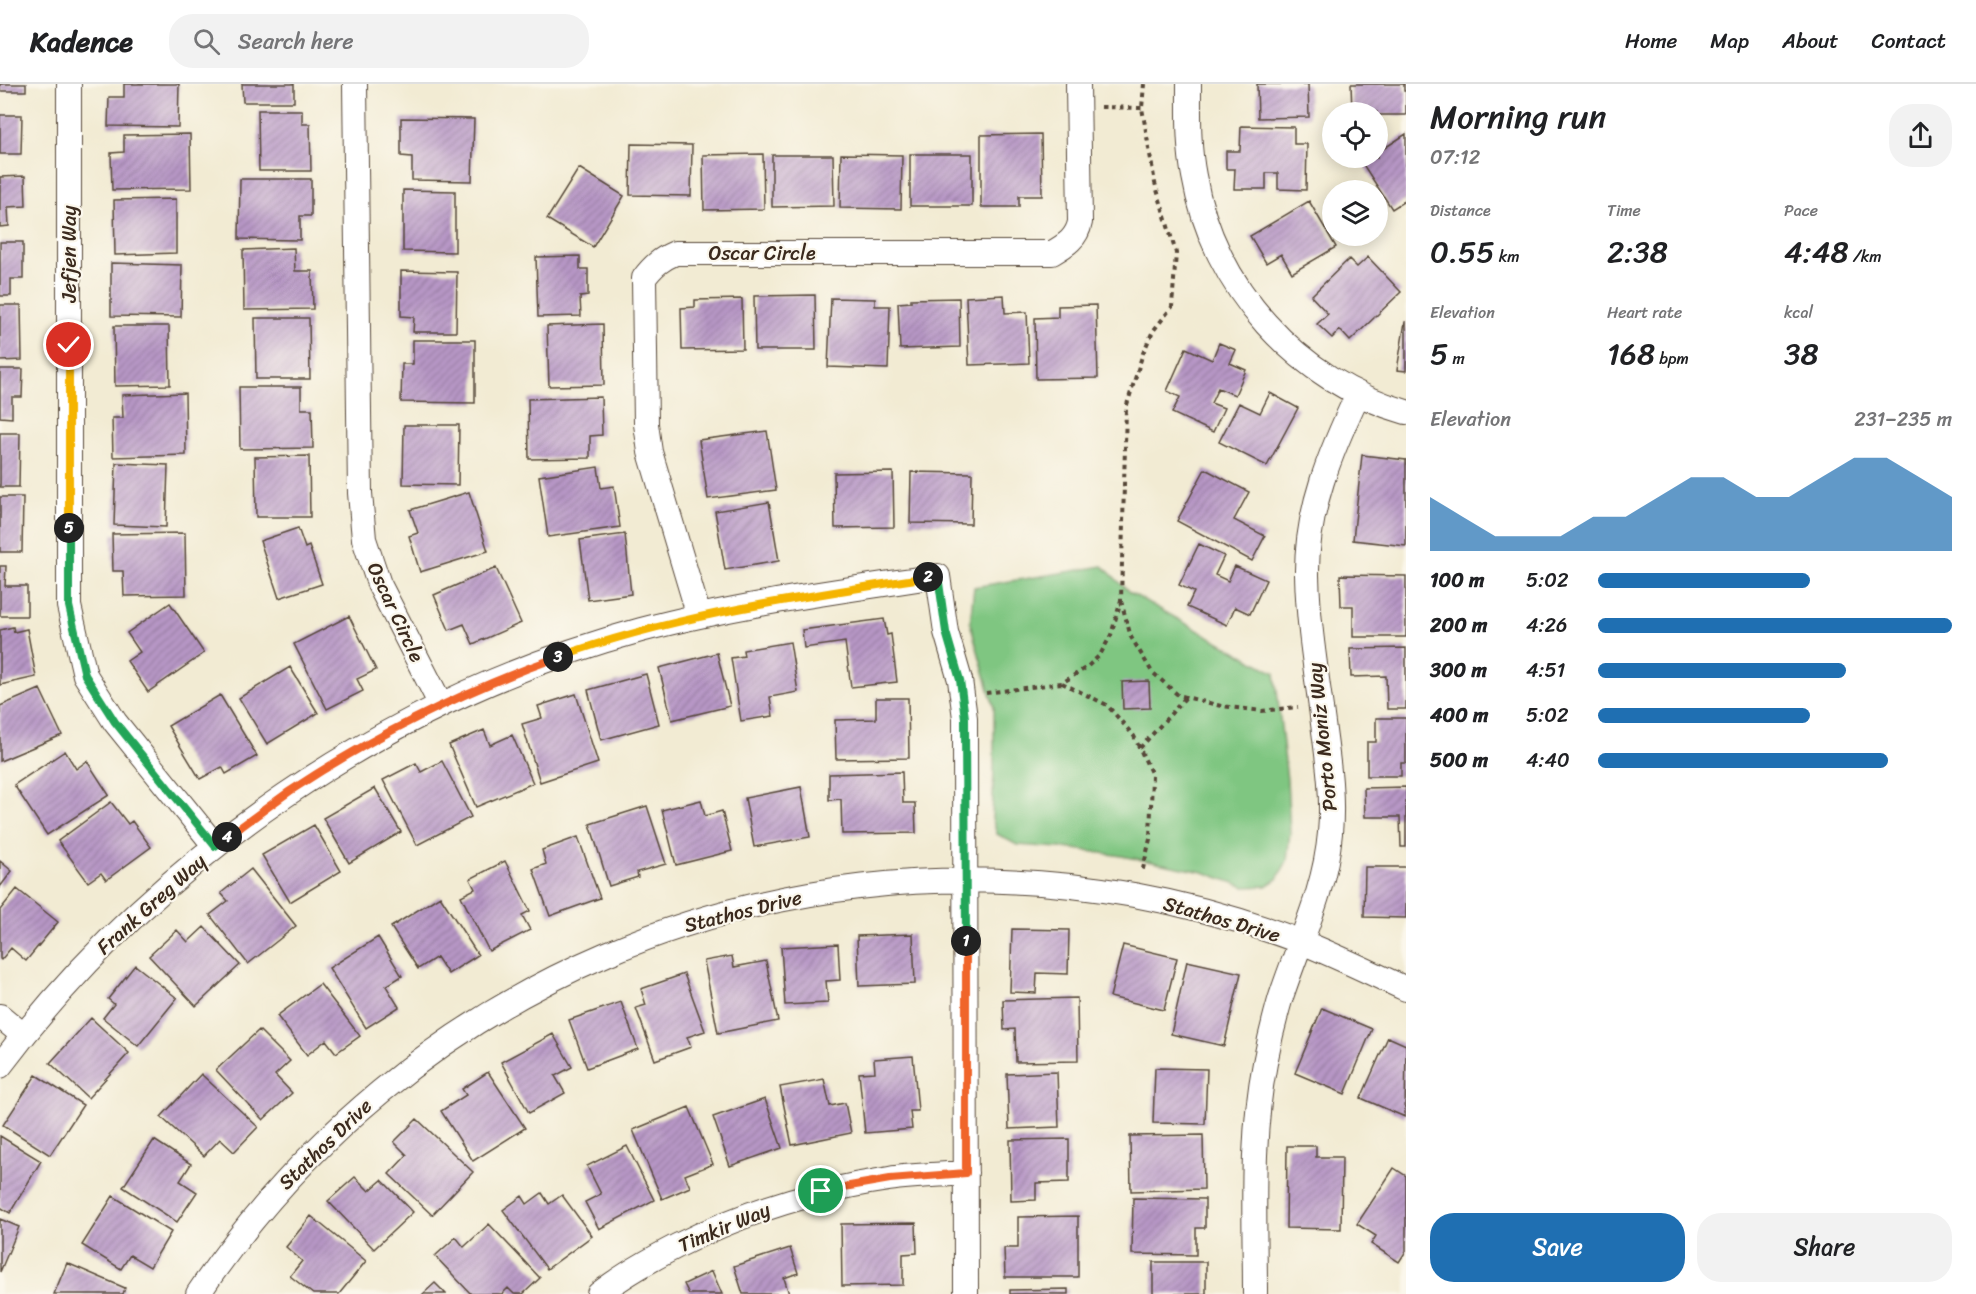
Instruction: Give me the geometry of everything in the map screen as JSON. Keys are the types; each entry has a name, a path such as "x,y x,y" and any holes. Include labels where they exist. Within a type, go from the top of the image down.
{"street":[{"name":"Jefjen Way","path":"69,84 69,606 85,675 115,722 215,846"},
{"name":"Oscar Circle","path":"355,84 360,493 364,539 379,584 441,705"},
{"path":"1189,84 1189,125 1193,175 1206,224 1227,269 1244,298 1272,331 1329,378 1358,394 1406,412"},
{"name":"Oscar Circle","path":"699,616 650,452 646,424 644,278 648,272 664,258 675,253 1052,253 1066,245 1078,231 1080,222 1078,95"},
{"name":"Porto Moniz Way","path":"1255,1294 1256,1128 1264,1064 1280,1002 1324,874 1331,831 1331,788 1310,624 1307,574 1309,540 1322,481 1335,443 1358,394"},
{"name":"Frank Greg Way","path":"0,1066 23,1035 67,984 138,912 215,846 290,791 369,743 441,705 525,669 640,630 755,604 938,576 946,632 960,680 965,718 966,1294"},
{"name":"Stathos Drive","path":"198,1294 217,1265 272,1196 311,1154 376,1094 422,1059 494,1010 545,982 598,957 680,926 735,909 821,892 908,882 966,880 1080,887 1137,896 1214,914 1301,942 1406,988"},
{"path":"0,1016 23,1035"},
{"name":"Timkir Way","path":"599,1294 647,1262 753,1211 821,1191 890,1179 966,1173"}],"path":[{"path":"962,697 1062,683 1087,667 1100,655 1111,635 1121,600 1126,408 1143,353 1153,331 1172,307 1176,253 1155,183 1142,108 1144,84"},
{"path":"1078,95 1142,108"},
{"path":"1121,600 1131,637 1152,672 1178,695 1221,706 1262,711 1320,704"},
{"path":"1062,683 1107,705 1134,736 1152,775 1150,839 1137,896"},
{"path":"1140,748 1186,697"}],"green space":[{"path":"1103,566 1129,592 1275,673 1287,780 1290,832 1287,861 1277,879 1266,886 1245,887 1203,872 1122,856 1074,849 1017,845 997,834 992,818 994,707 970,623 974,587"}],"building":[{"path":"0,84 26,84 26,91 0,91"},
{"path":"124,84 179,84 178,127 108,126 109,97 124,97"},
{"path":"242,84 294,84 294,102 243,102"},
{"path":"1257,84 1308,84 1309,117 1258,118"},
{"path":"1351,84 1404,84 1406,115 1388,115 1388,102 1352,102"},
{"path":"258,110 302,110 302,124 310,124 311,171 259,171"},
{"path":"0,115 22,115 21,154 0,154"},
{"path":"401,118 474,119 472,181 412,180 412,157 401,156"},
{"path":"1241,126 1294,127 1294,144 1307,144 1306,190 1278,189 1278,173 1266,173 1266,189 1234,189 1235,169 1226,169 1226,151 1240,151"},
{"path":"190,134 191,189 112,190 111,153 124,152 124,135"},
{"path":"1041,134 1042,196 1019,196 1019,207 981,207 981,135"},
{"path":"1406,134 1406,200 1392,209 1388,203 1388,180 1373,180 1365,168 1388,168 1388,146"},
{"path":"631,144 692,145 691,196 630,195"},
{"path":"763,154 764,209 704,210 703,155"},
{"path":"841,154 902,155 901,209 840,208"},
{"path":"910,154 972,154 972,206 910,206"},
{"path":"772,155 833,155 834,206 772,207"},
{"path":"579,168 624,196 593,247 547,219"},
{"path":"25,176 26,206 8,207 9,226 0,227 0,177"},
{"path":"240,179 311,179 311,216 300,216 300,240 239,239"},
{"path":"403,190 455,191 455,252 403,251"},
{"path":"176,199 176,253 115,255 114,200"},
{"path":"1309,201 1322,223 1322,246 1336,247 1292,273 1281,254 1266,263 1250,236"},
{"path":"0,242 23,242 23,279 11,279 11,296 0,296"},
{"path":"294,248 295,271 312,271 313,309 244,310 243,250"},
{"path":"580,256 580,269 588,269 588,296 580,297 581,316 538,317 536,257"},
{"path":"1368,257 1401,292 1350,341 1340,330 1332,338 1317,324 1328,314 1311,296 1349,259 1357,267"},
{"path":"111,263 182,265 181,317 111,316"},
{"path":"401,271 457,272 456,332 413,332 414,317 401,316"},
{"path":"815,295 816,350 755,350 754,296"},
{"path":"1004,295 1005,313 1027,312 1029,363 969,365 966,297"},
{"path":"831,298 875,299 875,306 890,306 888,369 828,367"},
{"path":"959,298 960,347 900,349 898,303 911,302 911,299"},
{"path":"742,299 743,349 682,350 681,308 695,307 695,300"},
{"path":"0,305 21,305 22,360 0,361"},
{"path":"1096,305 1098,378 1036,379 1035,318 1058,317 1058,306"},
{"path":"255,318 309,318 310,379 256,379"},
{"path":"1406,322 1406,371 1397,370"},
{"path":"603,324 604,385 549,386 547,326"},
{"path":"114,326 169,326 170,385 115,386"},
{"path":"413,340 475,340 475,403 401,402 402,364 413,364"},
{"path":"1219,343 1236,350 1230,363 1246,370 1235,395 1218,388 1211,403 1224,408 1213,432 1172,413 1180,397 1167,391 1186,348 1212,360"},
{"path":"0,369 23,369 22,397 12,397 12,418 0,417"},
{"path":"239,387 301,387 301,409 312,409 313,448 240,449"},
{"path":"185,393 186,455 113,457 112,418 123,418 122,395"},
{"path":"1270,393 1298,408 1267,466 1219,442 1239,403 1260,413"},
{"path":"601,397 602,435 590,436 590,458 529,459 528,399"},
{"path":"404,425 459,425 458,485 403,484"},
{"path":"767,431 776,490 708,499 699,440"},
{"path":"0,433 20,433 19,487 0,487"},
{"path":"1362,455 1406,460 1406,546 1353,540"},
{"path":"309,456 310,517 256,517 255,457"},
{"path":"116,463 168,465 166,527 114,525"},
{"path":"598,467 601,488 614,486 620,527 548,537 539,476"},
{"path":"1205,469 1249,492 1234,520 1265,536 1252,561 1177,521"},
{"path":"893,472 894,527 835,528 834,473"},
{"path":"911,472 972,473 971,524 910,523"},
{"path":"469,492 488,551 420,572 409,536 418,533 410,510"},
{"path":"0,497 23,497 22,552 0,552"},
{"path":"769,502 779,561 725,570 715,511"},
{"path":"298,528 305,548 309,546 322,584 279,598 260,541"},
{"path":"185,533 186,595 124,596 123,571 113,571 112,534"},
{"path":"625,534 631,594 588,600 580,540"},
{"path":"1199,544 1224,556 1215,575 1228,581 1235,566 1266,580 1250,614 1235,607 1227,625 1187,607 1194,592 1179,585"},
{"path":"0,566 6,566 5,586 27,586 27,616 0,616"},
{"path":"496,568 521,623 473,644 464,624 449,630 434,595"},
{"path":"1340,575 1406,576 1406,637 1353,637 1353,606 1341,606"},
{"path":"170,603 204,653 148,692 127,661 140,652 127,633"},
{"path":"349,616 376,670 357,679 363,691 327,709 294,644"},
{"path":"884,619 887,635 891,634 897,682 851,687 845,642 804,648 802,630"},
{"path":"13,627 14,632 27,629 36,677 0,685 0,630"},
{"path":"790,642 798,692 770,697 773,716 741,721 731,658 744,656 743,650"},
{"path":"1406,648 1406,709 1387,709 1386,676 1351,677 1350,649"},
{"path":"717,653 730,706 672,720 659,668"},
{"path":"290,667 318,713 267,744 239,698"},
{"path":"646,674 659,724 601,740 588,690"},
{"path":"1149,681 1150,708 1123,709 1122,682"},
{"path":"40,689 62,735 0,761 0,706"},
{"path":"576,694 598,763 540,782 522,724 542,718 538,706"},
{"path":"220,695 257,756 226,774 222,767 200,779 168,726"},
{"path":"876,698 908,698 909,758 836,759 835,720 876,719"},
{"path":"1376,718 1406,718 1406,763 1401,763 1401,776 1367,776 1367,742 1376,742"},
{"path":"484,730 490,745 512,735 533,783 476,807 449,745"},
{"path":"65,751 76,769 87,761 109,795 47,835 14,785"},
{"path":"442,761 471,817 417,845 383,780 416,763 421,772"},
{"path":"902,772 903,803 915,803 916,833 842,834 841,799 829,800 829,774"},
{"path":"801,787 810,837 754,847 745,798"},
{"path":"1406,787 1406,847 1401,847 1400,817 1365,817 1364,788"},
{"path":"375,788 401,832 349,863 323,818"},
{"path":"701,800 705,816 722,811 732,851 676,865 662,810"},
{"path":"111,802 128,824 132,821 151,847 106,880 101,873 88,882 58,841"},
{"path":"647,806 666,864 637,872 638,877 609,886 590,824"},
{"path":"314,825 341,871 290,902 262,855"},
{"path":"578,837 600,898 550,916 533,869 546,864 542,850"},
{"path":"0,861 12,871 0,887"},
{"path":"505,861 530,911 522,915 530,930 489,951 461,896 475,889 470,879"},
{"path":"1365,867 1406,867 1406,918 1364,917"},
{"path":"251,869 296,926 248,964 210,915 228,901 221,893"},
{"path":"17,889 58,922 26,961 11,948 1,960 0,910"},
{"path":"440,896 478,955 448,974 437,957 418,969 391,927"},
{"path":"204,927 240,965 196,1006 149,956 177,930 188,942"},
{"path":"1012,929 1069,930 1068,974 1037,973 1036,993 1010,992"},
{"path":"913,934 915,984 859,986 857,936"},
{"path":"378,937 402,976 386,986 399,1007 366,1028 329,968"},
{"path":"838,944 840,980 826,981 828,1003 785,1005 781,947"},
{"path":"1123,945 1177,958 1164,1010 1110,997"},
{"path":"732,956 734,967 766,961 778,1021 718,1033 704,961"},
{"path":"1187,961 1241,973 1224,1046 1171,1034"},
{"path":"135,965 177,998 138,1046 103,1018 114,1004 108,999"},
{"path":"684,974 705,1031 687,1037 691,1047 655,1060 636,1008 646,1005 641,989"},
{"path":"320,984 360,1036 336,1053 326,1040 307,1055 277,1016"},
{"path":"1077,998 1078,1061 1016,1062 1015,1029 1004,1030 1003,1000"},
{"path":"621,1002 638,1049 587,1068 569,1020"},
{"path":"1322,1008 1372,1029 1345,1094 1295,1073"},
{"path":"91,1018 129,1053 88,1098 50,1063"},
{"path":"259,1030 290,1061 275,1075 292,1093 263,1120 216,1070"},
{"path":"553,1034 572,1067 555,1076 565,1093 529,1113 501,1062"},
{"path":"1388,1037 1406,1045 1405,1117 1361,1098"},
{"path":"913,1056 918,1111 910,1111 912,1129 865,1133 859,1073 875,1072 874,1059"},
{"path":"1155,1068 1207,1069 1205,1124 1153,1123"},
{"path":"488,1072 525,1128 473,1161 441,1111 466,1095 462,1089"},
{"path":"1057,1072 1059,1127 1009,1129 1007,1074"},
{"path":"201,1074 258,1127 234,1152 220,1139 204,1156 161,1117"},
{"path":"36,1075 83,1105 50,1155 3,1125"},
{"path":"824,1079 830,1106 845,1103 851,1133 792,1145 780,1087"},
{"path":"765,1099 782,1148 730,1166 713,1117"},
{"path":"689,1107 713,1164 685,1175 690,1187 662,1199 633,1130"},
{"path":"417,1119 473,1172 432,1215 389,1174 407,1155 394,1142"},
{"path":"1203,1135 1204,1189 1131,1191 1130,1136"},
{"path":"0,1136 41,1161 10,1213 0,1207"},
{"path":"1069,1139 1069,1182 1036,1183 1036,1200 1011,1201 1010,1140"},
{"path":"154,1140 191,1164 180,1181 197,1192 177,1222 123,1187"},
{"path":"627,1146 654,1200 599,1229 585,1202 601,1194 587,1166"},
{"path":"1287,1146 1316,1146 1316,1157 1342,1157 1341,1229 1286,1228"},
{"path":"1394,1168 1406,1176 1406,1251 1399,1262 1371,1244 1376,1236 1357,1224"},
{"path":"355,1177 369,1191 382,1180 413,1212 374,1249 328,1201"},
{"path":"542,1193 549,1204 562,1195 592,1236 547,1269 503,1210 522,1196 527,1204"},
{"path":"113,1196 171,1232 150,1267 130,1255 121,1269 82,1245"},
{"path":"1133,1198 1205,1199 1205,1228 1196,1228 1196,1255 1132,1254"},
{"path":"311,1216 366,1261 339,1294 313,1294 290,1276 302,1261 286,1247"},
{"path":"1078,1216 1078,1277 1005,1277 1004,1248 1018,1248 1018,1217"},
{"path":"0,1219 19,1227 0,1272"},
{"path":"916,1223 917,1253 903,1254 903,1285 842,1286 841,1224"},
{"path":"489,1224 540,1278 523,1294 514,1294 508,1288 502,1294 471,1294 435,1256 456,1237 464,1247"},
{"path":"790,1248 798,1273 784,1278 789,1294 743,1294 734,1266"},
{"path":"1153,1262 1206,1262 1206,1294 1153,1294"},
{"path":"67,1263 125,1288 123,1294 54,1294"},
{"path":"712,1271 722,1294 689,1294 684,1284"},
{"path":"435,1283 446,1294 423,1294"},
{"path":"1068,1289 1068,1294 1010,1294 1010,1290"}],"route":[{"path":"69,345 69,606 85,675 115,722 215,846 290,791 369,743 441,705 525,669 640,630 699,616 755,604 938,576 946,632 960,680 965,718 966,1173 890,1179 821,1191"}]}
